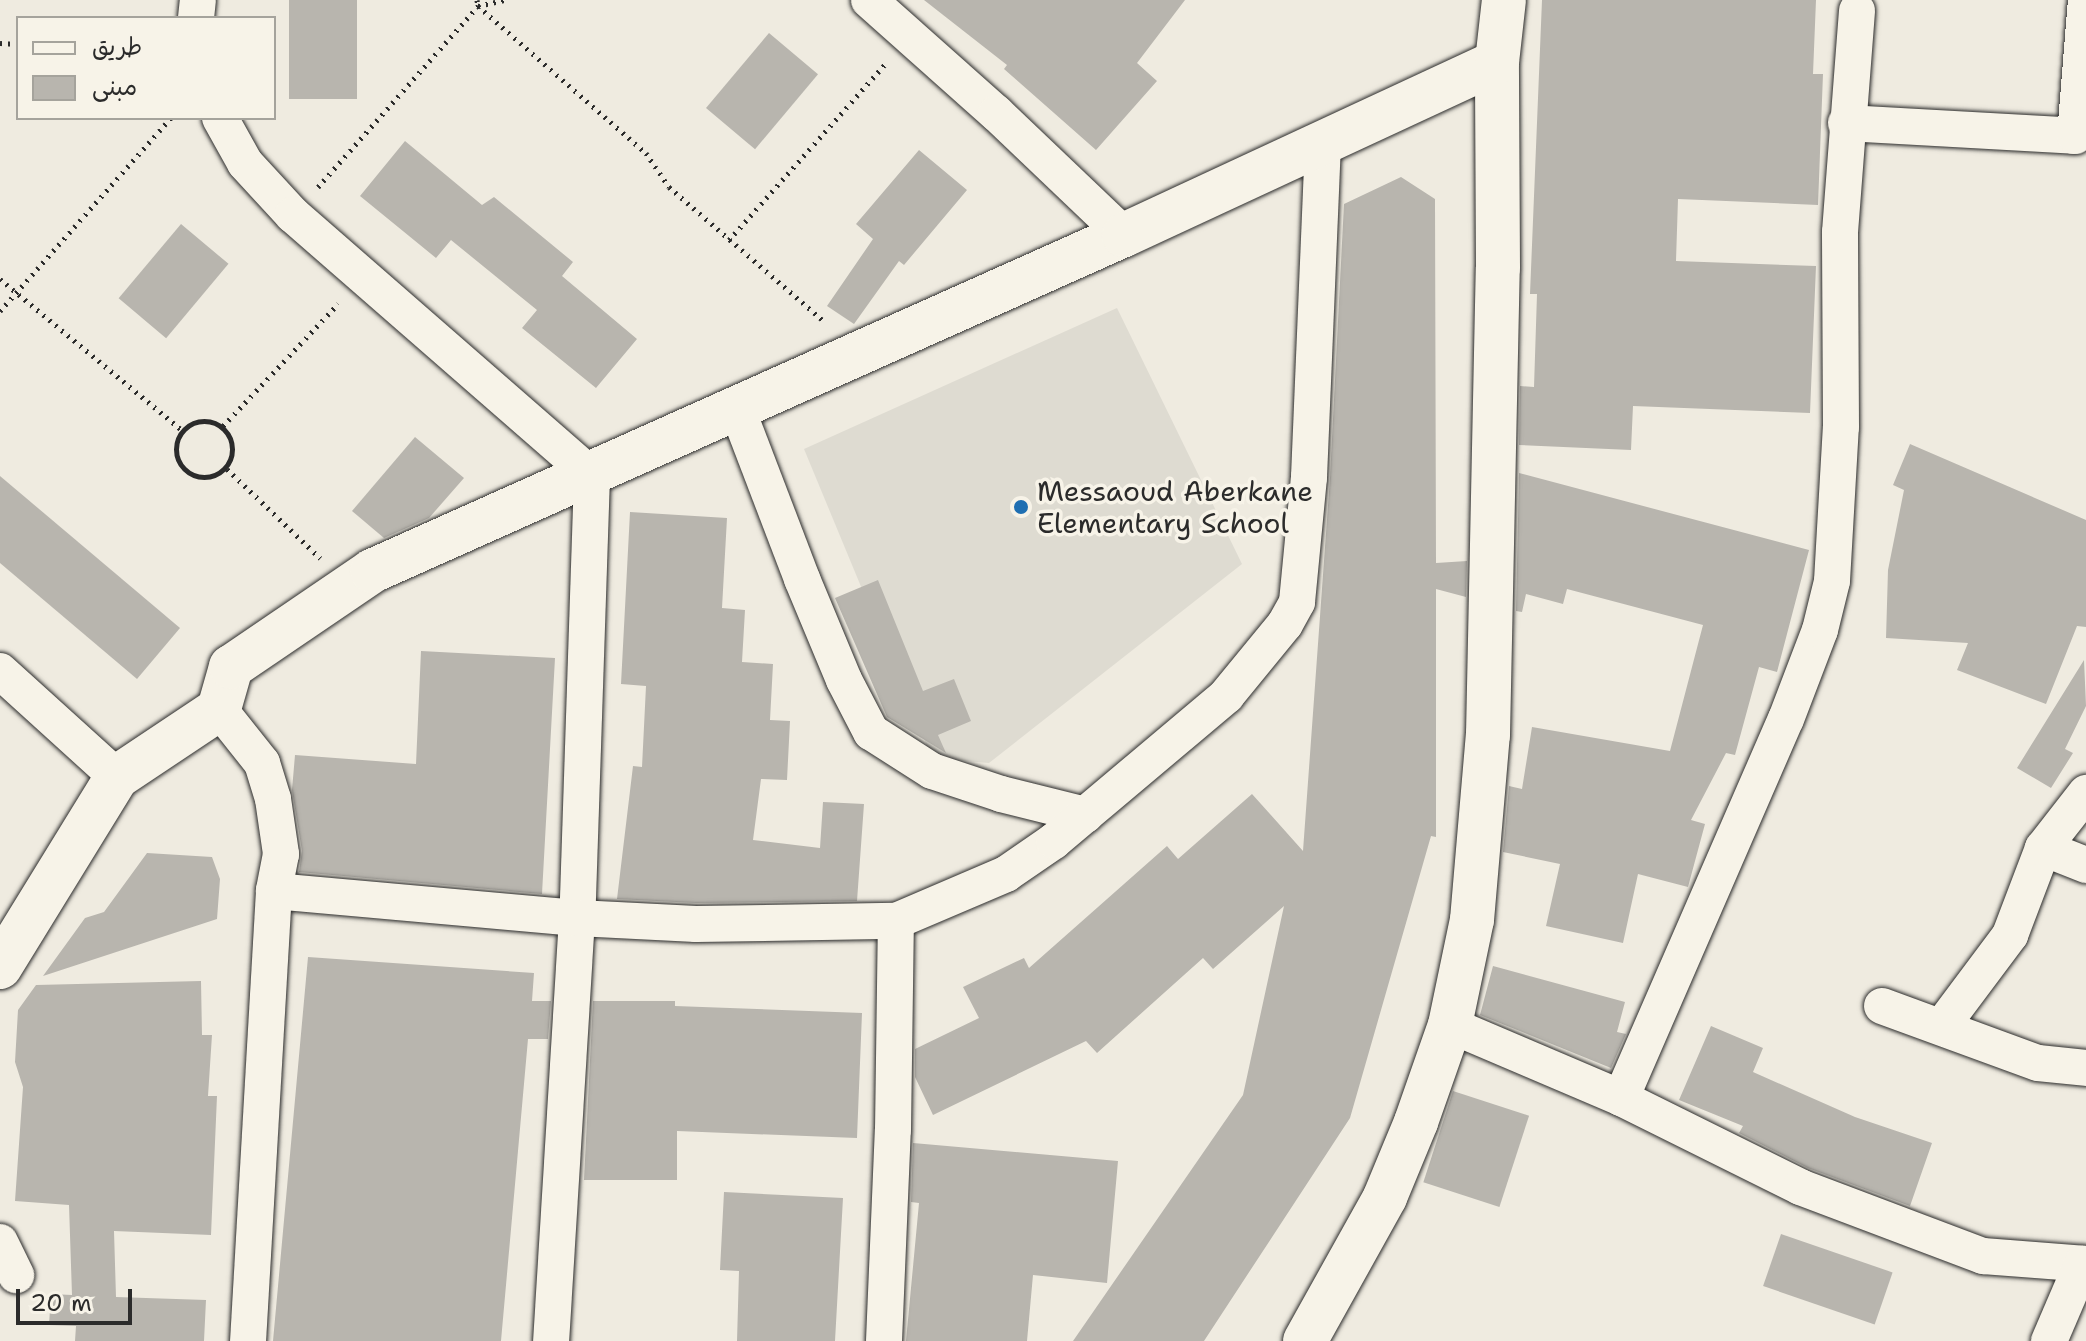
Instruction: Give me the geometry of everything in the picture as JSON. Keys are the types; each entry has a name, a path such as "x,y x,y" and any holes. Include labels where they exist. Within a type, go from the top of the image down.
{"street":[{"path":"869,0 1124,235"},
{"path":"1305,1341 1385,1197 1450,1025 1472,920 1488,735 1498,268 1497,62 1504,0"},
{"path":"1846,123 2081,136 2086,0"},
{"path":"1621,1098 1786,719 1820,630 1832,581 1841,442 1840,232 1857,11"},
{"path":"0,967 117,777 219,709 231,667 372,571 592,476 736,406 1124,235 1497,62"},
{"path":"221,120 245,163 293,215 592,476"},
{"path":"274,891 577,918 696,924 896,921 1006,874 1085,815 1226,696 1285,624 1297,602 1309,477 1323,143"},
{"path":"736,406 826,637 871,732 932,771 1001,794 1085,815"},
{"path":"551,1341 577,918 592,476"},
{"path":"0,671 117,777"},
{"path":"219,709 262,763 270,787 281,854 274,891 248,1341"},
{"path":"1942,1026 2010,935 2043,848 2086,793"},
{"path":"2043,848 2086,865"},
{"path":"884,1341 892,1158 896,921"},
{"path":"1882,1006 2038,1063 2086,1068"},
{"path":"1450,1025 1621,1098 1800,1187 1983,1256 2084,1264 2049,1341"},
{"path":"0,1242 16,1275"}],"path":[{"path":"293,215 478,3 505,0"},
{"path":"478,3 646,153 669,187 859,352"},
{"path":"729,240 909,36"},
{"path":"0,311 169,120"},
{"path":"223,426 363,277"},
{"path":"0,279 182,430"},
{"path":"201,420 223,426 234,446 227,469 207,479 185,472 175,452 182,430 201,420"},
{"path":"227,469 349,586"}],"shaded area":[{"name":"Messaoud Aberkane Elementary School","path":"1117,308 1242,564 989,763 932,758 804,449"}],"building":[{"path":"289,0 357,0 357,99 289,99"},
{"path":"924,0 1185,0 1137,63 1157,81 1096,150 1004,69 1007,65"},
{"path":"1542,0 1816,0 1813,74 1823,74 1818,205 1678,199 1676,261 1816,266 1810,413 1633,406 1631,450 1519,445 1520,386 1534,387 1537,294 1530,294"},
{"path":"769,33 818,74 755,149 706,108"},
{"path":"405,141 482,205 494,197 573,262 562,276 637,339 596,388 522,328 537,310 451,240 436,258 360,196"},
{"path":"919,150 967,190 904,265 899,261 854,324 827,306 873,239 856,224"},
{"path":"1401,177 1435,199 1436,563 1467,561 1466,597 1436,589 1436,837 1431,836 1350,1118 1204,1341 1073,1341 1243,1095 1284,906 1213,969 1203,958 1097,1053 1086,1041 933,1115 915,1077 915,1049 979,1018 963,987 1024,958 1029,968 1167,846 1178,859 1252,794 1303,851 1330,478 1344,204"},
{"path":"181,224 228,264 166,338 119,298"},
{"path":"415,437 464,478 429,518 384,538 352,511"},
{"path":"1910,444 2086,520 2086,627 2077,626 2046,704 1957,670 1968,643 1886,638 1888,570 1904,490 1893,485"},
{"path":"1519,473 1809,550 1777,672 1759,667 1735,755 1726,753 1691,820 1705,824 1688,887 1638,874 1623,943 1546,926 1560,864 1503,852 1509,786 1522,789 1532,727 1670,751 1703,625 1567,589 1563,604 1526,594 1522,612 1516,611"},
{"path":"0,476 180,628 137,679 0,563"},
{"path":"630,512 727,518 722,608 745,610 742,662 773,664 770,720 790,721 787,780 761,779 753,840 820,848 823,802 864,804 857,901 696,903 617,899 633,766 642,767 646,686 621,684"},
{"path":"878,580 923,691 954,679 971,721 938,735 946,753 887,717 835,598"},
{"path":"421,651 555,658 542,894 299,872 302,851 292,790 295,755 416,764"},
{"path":"2084,660 2086,706 2065,749 2073,753 2051,788 2017,768"},
{"path":"147,853 212,857 220,879 217,919 43,976 85,918 104,912"},
{"path":"308,957 534,973 532,1001 551,1001 548,1039 528,1039 501,1341 273,1341"},
{"path":"1493,966 1625,1002 1617,1032 1626,1034 1611,1068 1480,1015"},
{"path":"201,981 202,1035 212,1035 208,1096 217,1096 211,1235 114,1231 116,1297 206,1300 204,1341 75,1341 76,1326 49,1325 51,1294 72,1295 69,1205 15,1201 23,1087 15,1062 18,1010 36,985"},
{"path":"593,1001 675,1001 675,1006 862,1013 857,1138 677,1131 677,1180 584,1180"},
{"path":"1711,1026 1763,1048 1753,1072 1855,1117 1932,1143 1910,1206 1808,1168 1739,1133 1743,1126 1679,1100"},
{"path":"1453,1091 1529,1116 1499,1207 1423,1182"},
{"path":"913,1143 1118,1161 1107,1283 1033,1275 1027,1341 906,1341 919,1203 911,1202"},
{"path":"724,1192 843,1198 835,1341 737,1341 739,1271 720,1270"},
{"path":"1781,1234 1893,1272 1875,1324 1763,1286"}],"place":[{"name":"Messaoud Aberkane Elementary School","path":"1021,507"}]}
